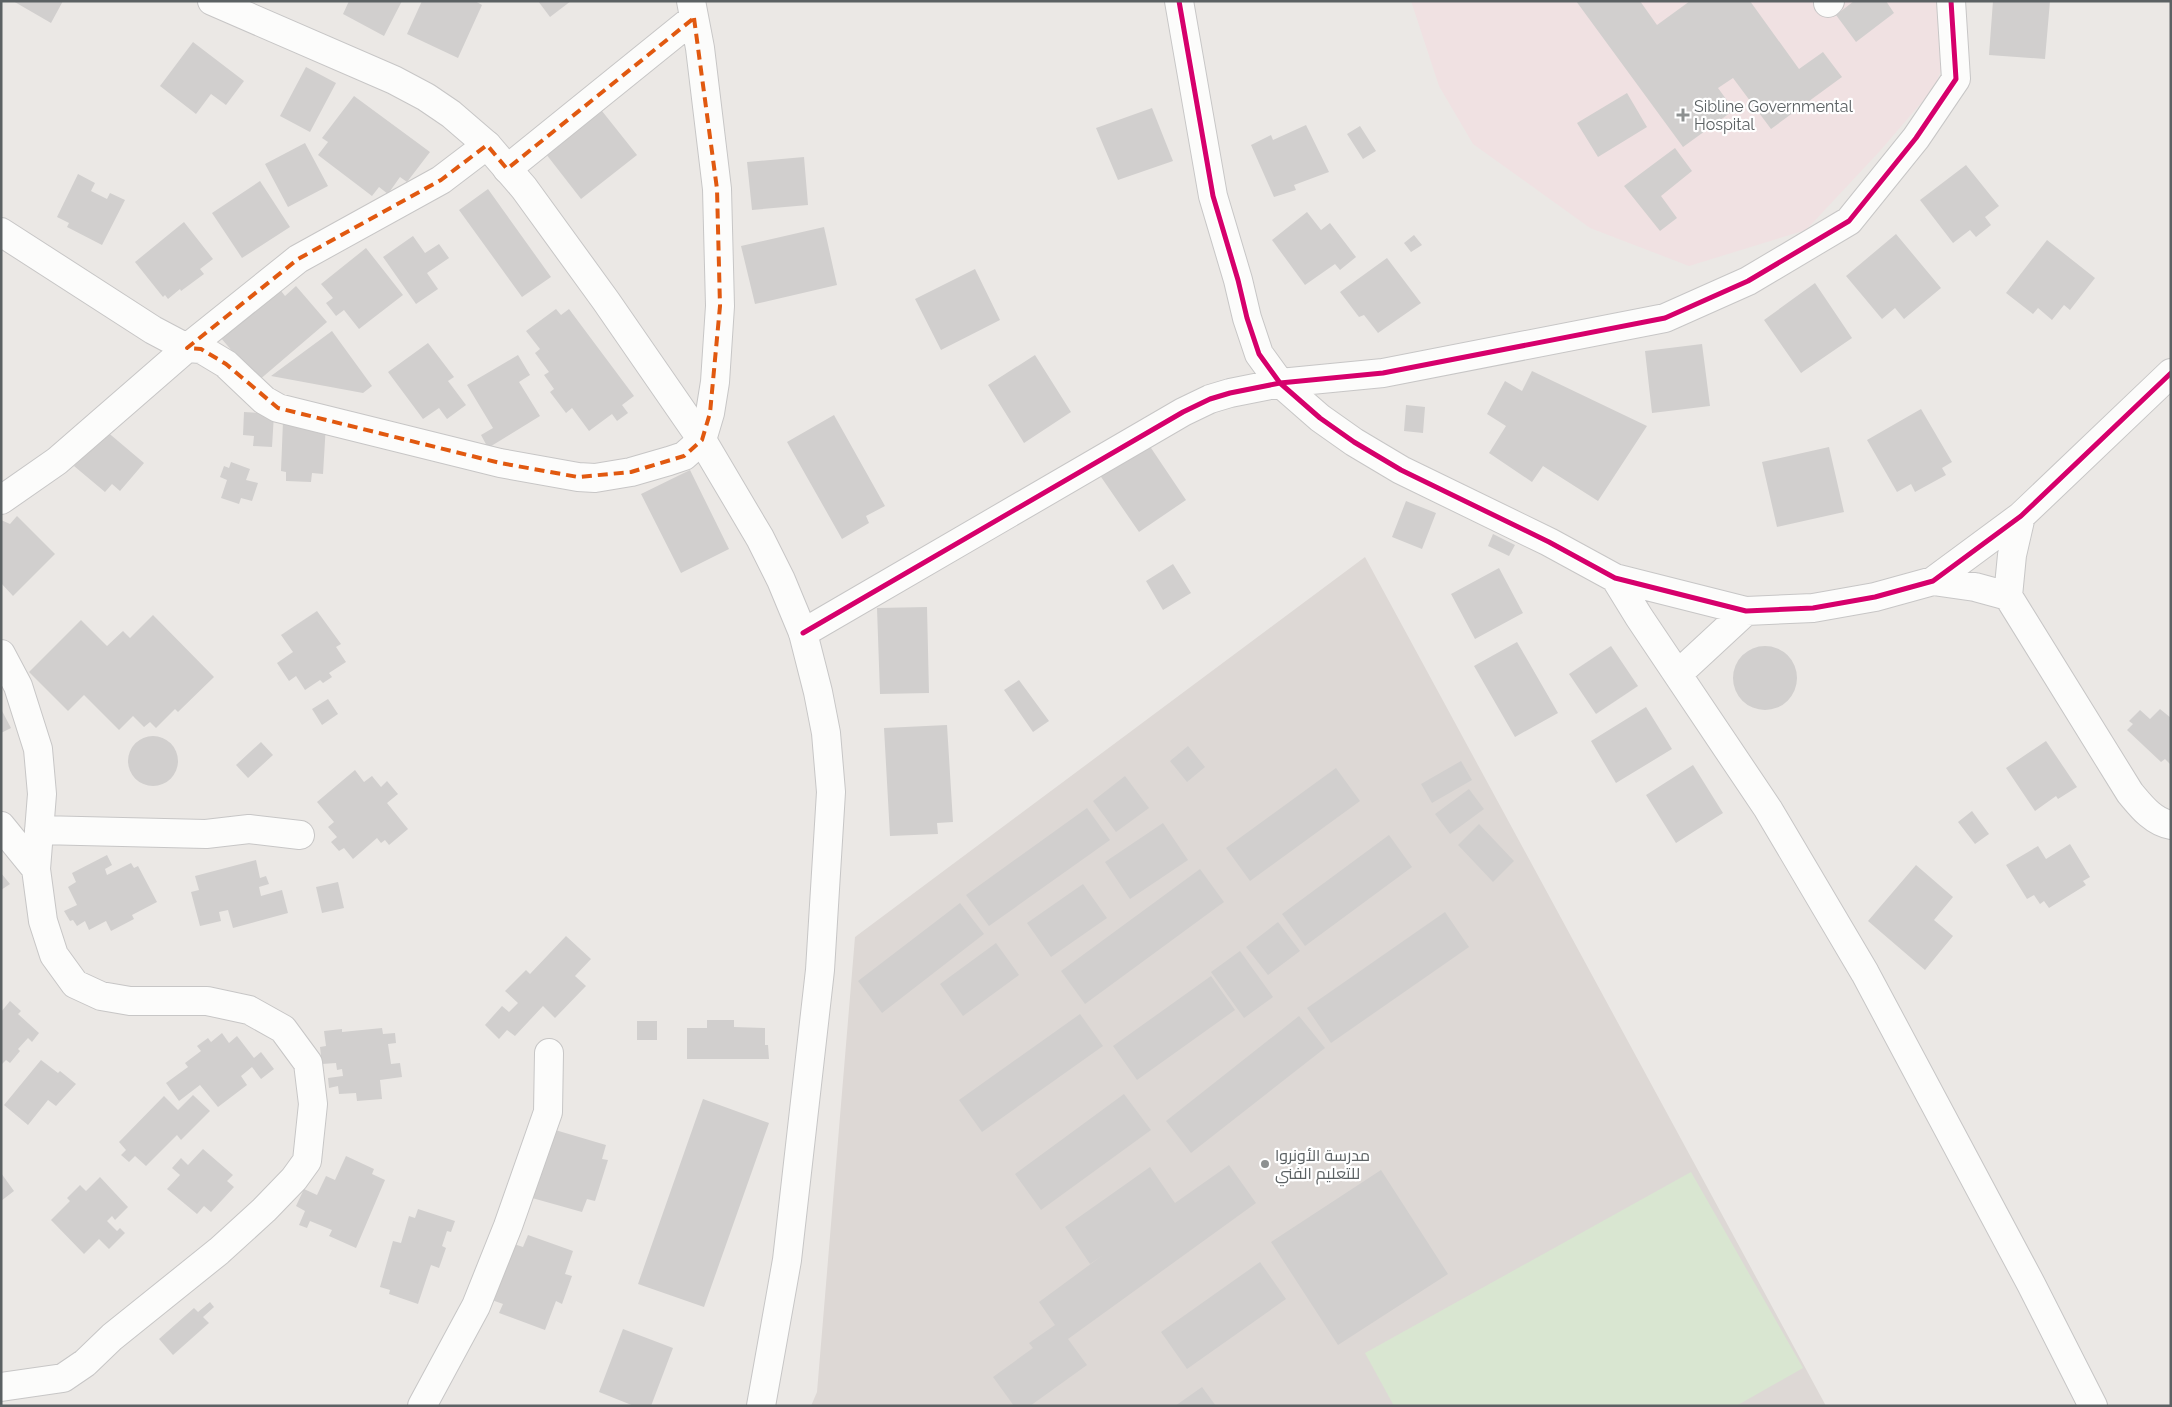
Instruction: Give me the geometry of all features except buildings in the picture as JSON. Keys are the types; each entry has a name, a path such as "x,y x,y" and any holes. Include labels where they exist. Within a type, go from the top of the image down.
{"street":[{"path":"212,1 394,80 426,97 451,114 487,145 524,188 606,301 702,440 760,538 781,580 803,633 826,733 831,792 820,970 788,1260 761,1406"},
{"path":"1179,1 1213,196 1259,354 1280,383 1320,418 1354,442 1401,470 1541,538 1615,578 1746,611 1813,608 1875,597 1933,581 2021,516 2171,373"},
{"path":"803,633 1183,412 1230,393 1280,383 1383,373 1664,318 1748,281 1849,221 1916,138 1956,78 1951,1"},
{"path":"507,169 693,10"},
{"path":"1,232 145,325 187,348 201,349 226,364 264,400 278,408 500,463 595,478 631,472 669,462 684,456 702,440 710,413 715,382 720,306 717,189 693,10"},
{"path":"1,500 57,461 187,348 298,259 441,180 487,145"},
{"path":"2021,516 2012,555 2008,596 2130,793 2149,814 2162,824 2171,825"},
{"path":"1615,578 1639,617 1768,809 1865,972 2032,1284 2093,1406"},
{"path":"1933,581 1975,586 2008,596"},
{"path":"1678,674 1746,611"},
{"path":"1,654 18,686 38,749 42,794 36,869 43,922 54,956 75,984 101,996 130,1001 207,1000 249,1010 283,1029 308,1063 313,1104 307,1161 294,1179 264,1210 220,1250 112,1337 78,1368 63,1378 1,1387"},
{"path":"1,826 36,869"},
{"path":"39,830 206,834 249,829 300,835"},
{"path":"422,1406 476,1306 508,1226 548,1112 549,1053"}],"highlighted area":[{"path":"694,18 717,189 720,306 710,413 702,440 684,456 631,472 578,477 500,463 278,408 226,364 201,349 187,348 298,259 441,180 487,145 507,169"}],"shaded area":[{"name":"Sibline Governmental Hospital","path":"1411,1 1966,1 1935,87 1879,152 1806,230 1689,266 1590,228 1473,144 1439,86"},
{"name":"مدرسة الأونروا للتعليم الفني","path":"1365,557 1826,1406 811,1406 817,1392 855,937"}],"green space":[{"path":"1691,1172 1803,1368 1736,1406 1394,1406 1365,1353"}],"cycle path":[{"path":"1179,1 1213,196 1259,354 1280,383 1320,418 1354,442 1401,470 1549,542 1615,578 1746,611 1813,608 1875,597 1933,581 2021,516 2171,373"},
{"path":"803,633 1183,412 1210,399 1280,383 1383,373 1665,318 1748,281 1849,221 1916,138 1956,79 1951,1"}],"place":[{"name":"Sibline Governmental Hospital","path":"1683,115"},
{"name":"مدرسة الأونروا للتعليم الفني","path":"1265,1164"}]}
